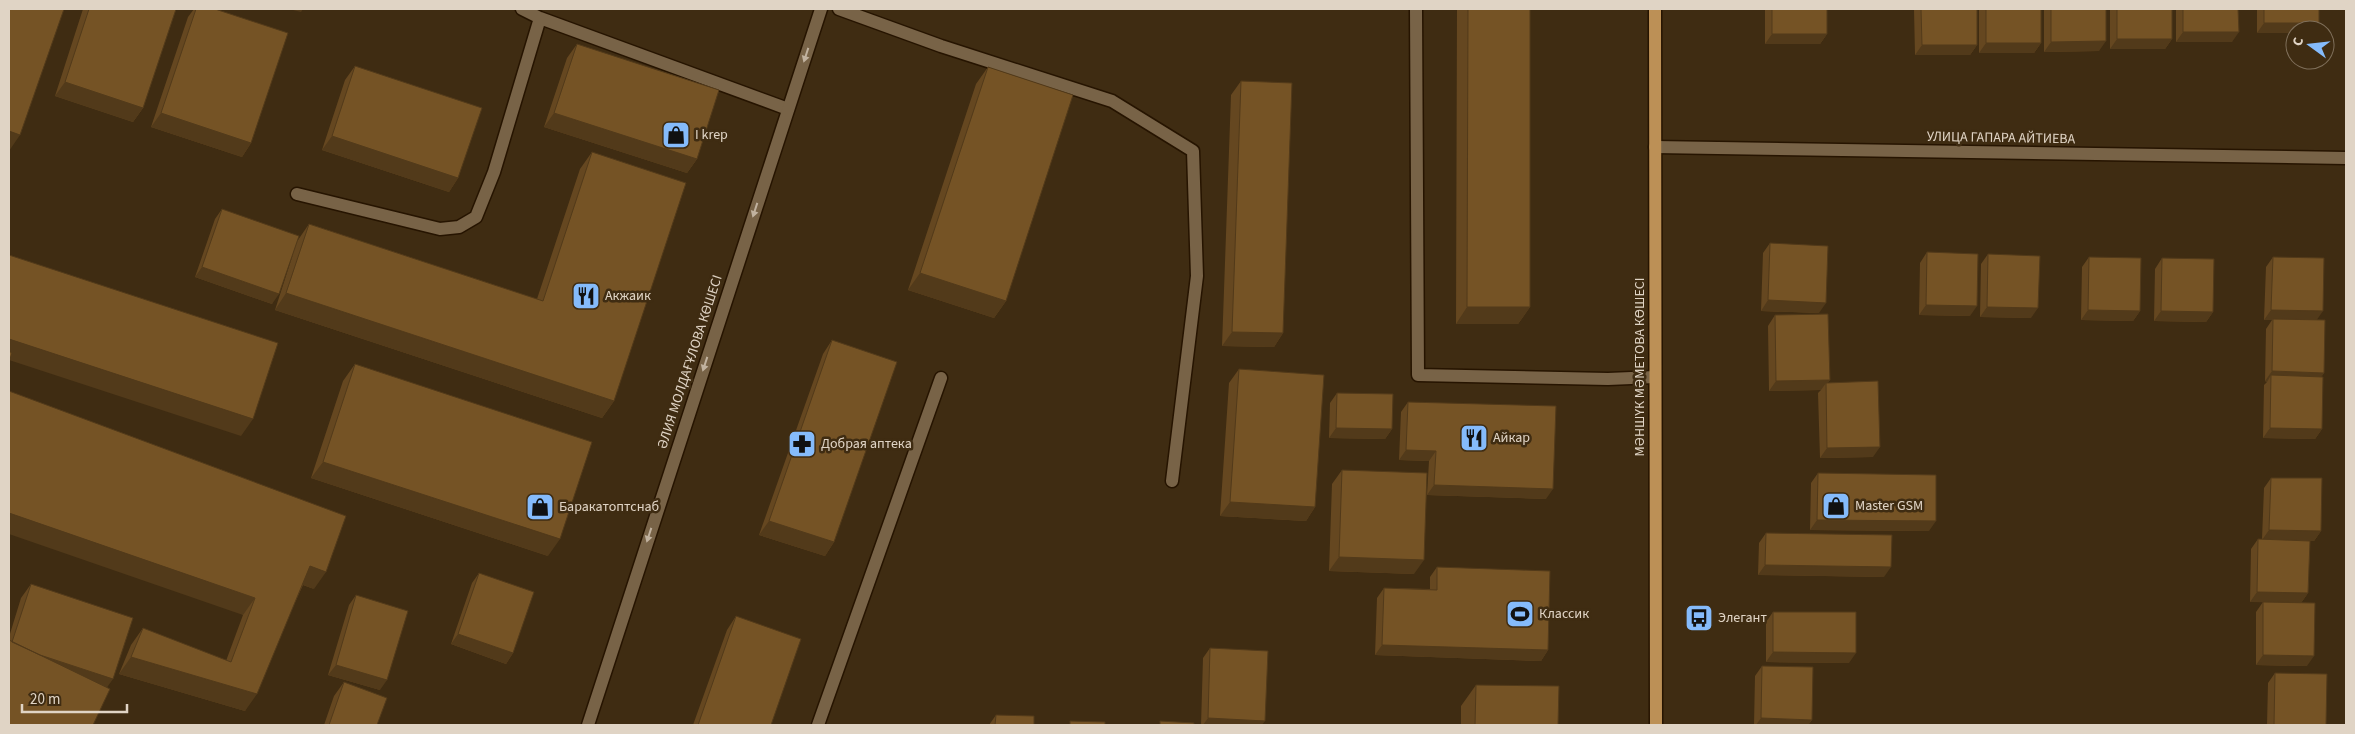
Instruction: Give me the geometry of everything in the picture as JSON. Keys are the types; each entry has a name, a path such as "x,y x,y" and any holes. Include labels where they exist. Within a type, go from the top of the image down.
{"main road":[{"path":"522,9 540,18 788,109"},
{"name":"ӘЛИЯ МОЛДАҒҰЛОВА КӨШЕСІ","path":"588,725 821,9"},
{"path":"839,9 941,46 1112,101 1193,151 1198,276 1172,482"},
{"path":"1416,9 1418,376 1608,379 1656,377"},
{"name":"МӘНШҮК МӘМЕТОВА КӨШЕСІ","path":"1655,9 1656,725"},
{"path":"297,194 440,229 459,227 476,216 494,172 540,18"},
{"name":"УЛИЦА ГАПАРА АЙТИЕВА","path":"1655,147 2346,158"},
{"path":"818,725 941,378"}],"building":[{"path":"9,9 64,9 20,135 9,131"},
{"path":"89,9 176,9 143,108 65,82"},
{"path":"196,9 215,9 288,33 251,143 161,113"},
{"path":"1468,9 1530,9 1530,307 1467,307"},
{"path":"1772,9 1827,9 1827,34 1772,34"},
{"path":"1921,9 1977,9 1977,45 1922,45"},
{"path":"1986,9 2041,9 2041,43 1986,43"},
{"path":"2051,9 2106,9 2106,41 2051,42"},
{"path":"2117,9 2172,9 2172,39 2117,39"},
{"path":"2183,9 2238,9 2239,32 2183,32"},
{"path":"2264,9 2319,9 2319,20 2285,20 2285,23 2264,23"},
{"path":"577,44 719,90 697,159 554,113"},
{"path":"355,66 482,108 458,178 332,136"},
{"path":"988,67 1073,95 1006,301 920,273"},
{"path":"1241,81 1292,83 1283,333 1232,332"},
{"path":"592,152 686,183 614,401 286,293 309,224 543,301"},
{"path":"222,209 299,236 279,294 202,267"},
{"path":"1770,243 1828,246 1826,303 1768,300"},
{"path":"1927,252 1978,254 1977,306 1926,305"},
{"path":"1988,254 2040,256 2038,308 1987,307"},
{"path":"9,255 278,343 253,419 9,339"},
{"path":"2089,257 2141,258 2140,311 2088,310"},
{"path":"2273,257 2324,258 2323,311 2271,310"},
{"path":"2162,258 2214,259 2213,312 2161,311"},
{"path":"1828,314 1830,380 1776,381 1775,315"},
{"path":"2273,319 2325,320 2324,373 2272,371"},
{"path":"832,340 897,362 834,542 769,521"},
{"path":"9,351 12,353 9,362"},
{"path":"355,364 592,442 560,539 323,462"},
{"path":"1239,369 1324,375 1315,507 1230,502"},
{"path":"2271,375 2323,377 2322,429 2270,428"},
{"path":"1878,381 1880,447 1827,448 1826,383"},
{"path":"9,391 346,516 326,572 310,566 257,694 131,657 143,628 231,662 255,598 9,513"},
{"path":"1337,393 1393,394 1392,429 1336,428"},
{"name":"Айкар","path":"1408,402 1556,406 1553,489 1434,485 1436,451 1406,450"},
{"path":"1342,470 1427,473 1424,560 1339,557"},
{"path":"1818,473 1936,475 1936,521 1817,520"},
{"path":"2271,478 2322,478 2321,531 2269,530"},
{"path":"1766,533 1892,535 1891,567 1765,565"},
{"path":"2258,539 2310,541 2308,593 2257,592"},
{"path":"1437,567 1550,571 1548,650 1382,645 1384,588 1437,590"},
{"path":"479,573 534,592 513,653 458,634"},
{"path":"31,584 133,618 113,679 40,655 12,642"},
{"path":"356,595 408,611 387,680 336,665"},
{"path":"2263,602 2315,603 2314,656 2263,655"},
{"path":"1773,612 1856,612 1856,653 1773,652"},
{"path":"736,616 801,639 771,725 698,725"},
{"path":"9,640 110,689 93,725 9,725"},
{"path":"1210,648 1268,651 1265,721 1208,718"},
{"path":"1762,666 1813,667 1812,720 1761,718"},
{"path":"2275,673 2327,674 2326,725 2274,725"},
{"path":"344,682 387,698 377,725 329,725"},
{"path":"1476,685 1559,686 1558,725 1475,725"},
{"path":"996,715 1034,716 1034,725 995,725"},
{"path":"1070,721 1105,722 1105,725 1070,725"},
{"path":"1160,721 1194,723 1194,725 1160,725"}],"place":[{"name":"I krep","path":"676,135"},
{"name":"Акжаик","path":"586,296"},
{"name":"Айкар","path":"1474,438"},
{"name":"Добрая аптека","path":"802,444"},
{"name":"Master GSM","path":"1836,506"},
{"name":"Баракатоптснаб","path":"540,507"},
{"name":"Классик","path":"1520,614"},
{"name":"Элегант","path":"1699,618"}]}
